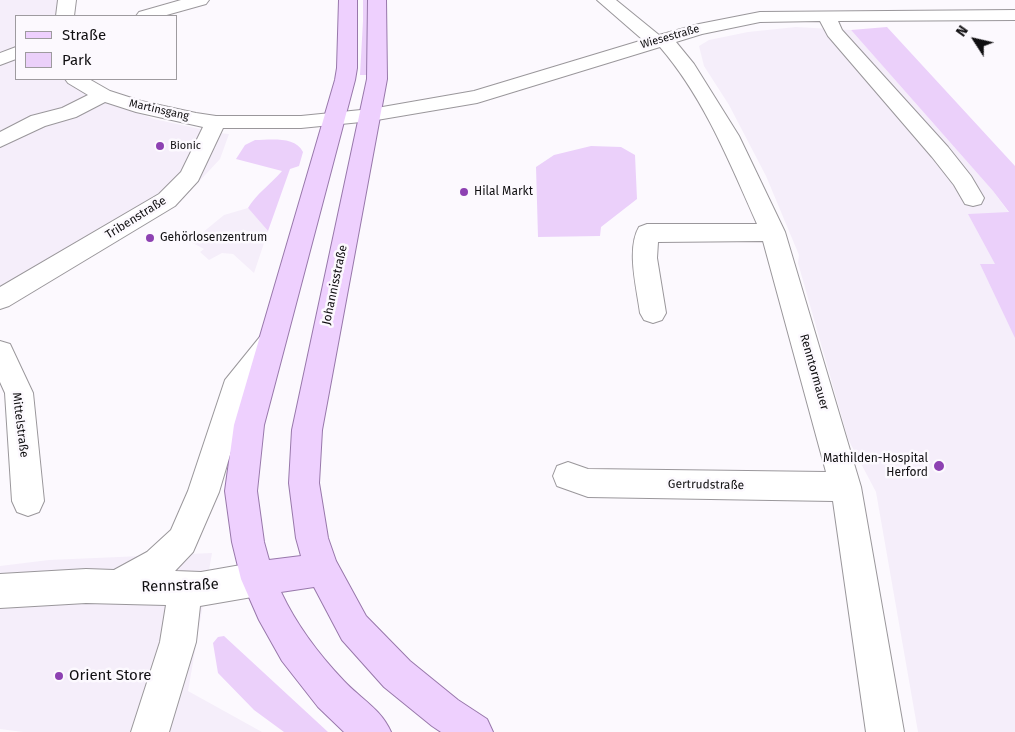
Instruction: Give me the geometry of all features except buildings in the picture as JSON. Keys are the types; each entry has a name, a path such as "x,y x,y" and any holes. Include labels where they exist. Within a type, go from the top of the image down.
{"main road":[{"path":"348,0 347,68 249,425 241,491 248,542 258,580 271,608 295,648 331,694 372,732"},
{"name":"Johannisstraße","path":"322,569 312,538 304,483 307,430 332,298 378,79 377,0"},
{"path":"258,580 322,569 354,628 397,674 445,713 474,732"}],"street":[{"path":"65,15 67,0"},
{"path":"148,15 200,0"},
{"name":"Renntormauer","path":"606,0 677,52 728,136 773,232 846,487 885,732"},
{"path":"849,0 862,15"},
{"path":"826,15 834,32 940,152 963,181 973,198"},
{"name":"Wiesestraße","path":"334,119 371,115 477,97 660,41 728,22 760,17 1015,15"},
{"path":"0,59 15,54"},
{"name":"Martinsgang","path":"77,80 103,95 166,113 216,122"},
{"path":"0,149 103,95"},
{"path":"0,140 38,121 69,114"},
{"path":"216,122 301,122 334,119"},
{"name":"Tribenstraße","path":"0,299 53,268 78,236 121,228 167,200 190,176 216,122"},
{"path":"652,313 645,258 647,233 773,232"},
{"path":"116,588 159,564 182,541 203,492 235,389 272,341"},
{"name":"Mittelstraße","path":"0,352 18,393 28,501"},
{"name":"Gertrudstraße","path":"568,476 588,483 846,487"},
{"name":"Rennstraße","path":"0,591 86,586 201,589 258,580"},
{"path":"150,732 178,642 185,588"}],"shaded area":[{"path":"0,0 59,0 60,15 15,15 15,80 68,80 70,83 112,103 154,119 229,134 220,159 180,202 0,309"},
{"name":"Mathilden-Hospital Herford","path":"796,27 851,30 993,191 1015,221 1015,732 918,732 876,492 848,439 798,263 799,255 766,176 729,105 704,66 699,46 709,40 748,32"},
{"path":"248,208 268,231 254,273 233,254 222,253 209,260 200,252 204,249 191,242 224,215"},
{"path":"212,553 188,691 262,732 23,732 0,729 0,566 49,560"}],"green space":[{"path":"363,0 367,0 368,75 360,75"},
{"path":"887,27 1015,166 1015,338 980,264 995,264 968,214 1009,212 993,191 851,30"},
{"path":"255,140 289,141 294,143 303,152 299,166 290,169 268,231 248,208 255,198 282,171 236,159 245,145"},
{"path":"591,146 621,147 635,155 637,199 601,227 600,236 538,237 536,167 554,155"},
{"path":"224,636 328,732 284,732 254,710 218,673 213,643 218,637"}],"place":[{"name":"Bionic","path":"160,146"},
{"name":"Hilal Markt","path":"464,192"},
{"name":"Gehörlosenzentrum","path":"150,238"},
{"name":"Mathilden-Hospital Herford","path":"939,466"},
{"name":"Orient Store","path":"59,676"}]}
